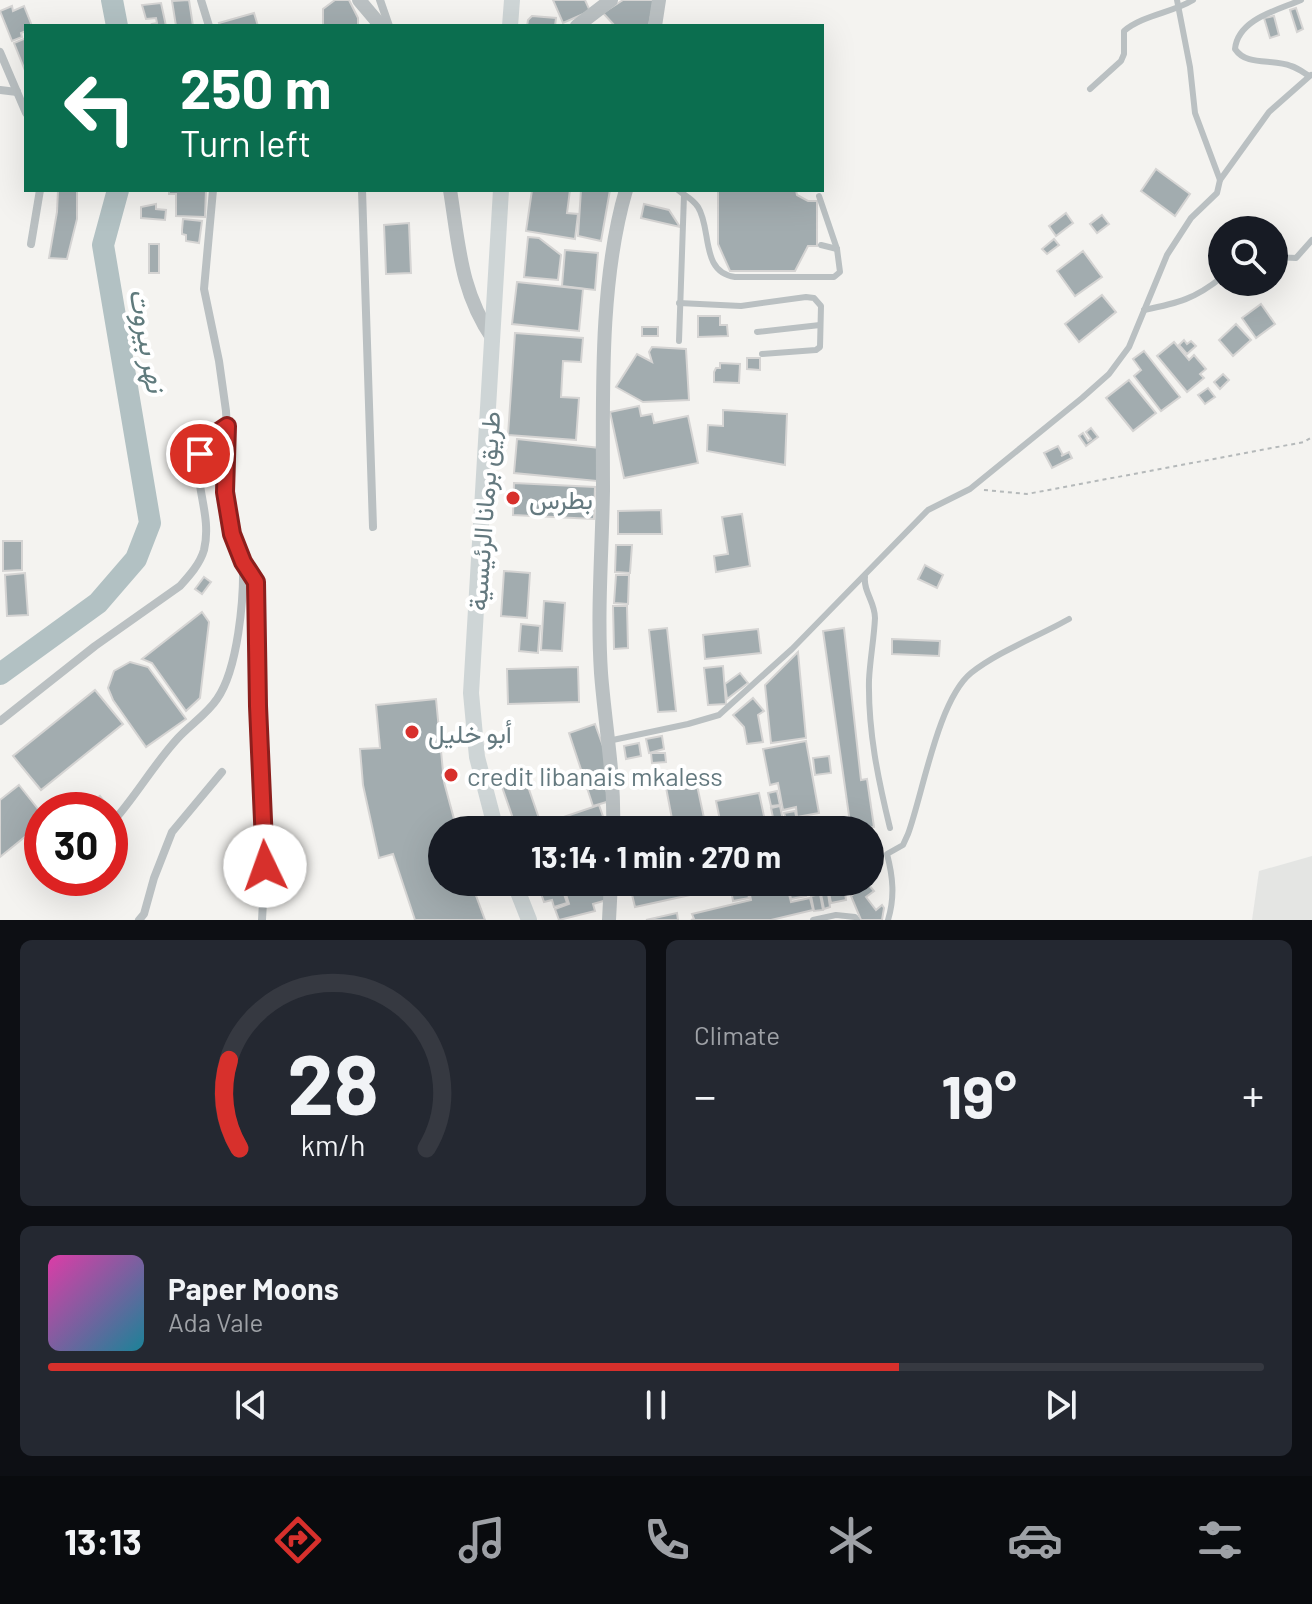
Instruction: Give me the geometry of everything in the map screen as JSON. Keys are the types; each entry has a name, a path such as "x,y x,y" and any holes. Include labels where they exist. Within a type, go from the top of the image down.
{"main road":[{"path":"510,24 512,0"},
{"name":"طريق برمانا الرئيسية","path":"492,816 477,757 471,693 501,192"},
{"path":"520,896 529,920"}],"street":[{"path":"201,0 208,24"},
{"path":"359,0 376,24"},
{"path":"380,0 388,24"},
{"path":"580,24 611,0"},
{"path":"655,24 659,0"},
{"path":"0,52 24,108"},
{"path":"0,90 17,92"},
{"path":"31,244 40,192"},
{"path":"213,192 204,301 219,361 227,426 225,492 233,539 256,582 265,866 262,920"},
{"path":"362,192 373,527"},
{"path":"450,192 465,283 476,311 493,339"},
{"path":"612,816 598,615 603,494 602,422 608,298 615,241 626,192"},
{"path":"0,721 95,646 180,586 189,576 200,559 206,534 200,454 206,440 227,426"},
{"path":"128,803 177,739 217,700 231,671 244,584 243,562"},
{"path":"139,920 144,914 172,832 222,772"},
{"path":"609,920 610,896"}],"lane":[{"path":"1177,0 1195,113 1220,180"},
{"path":"1090,89 1121,61 1124,31 1131,25 1180,8 1193,0"},
{"path":"608,741 719,715 792,649 928,510 970,489 1109,374 1129,347 1167,255 1178,237 1191,218 1217,193 1220,180 1269,112 1311,75 1291,65 1247,60 1240,57 1235,49 1240,35 1258,18 1301,0"},
{"path":"679,341 681,193 689,196 698,206 711,258 725,276 834,277 840,272 837,249 819,196"},
{"path":"1288,258 1296,258 1312,240"},
{"path":"821,245 837,249"},
{"path":"1144,310 1184,302 1208,288"},
{"path":"679,303 741,306 814,298 821,306 820,347 816,350 762,354"},
{"path":"757,332 820,325"},
{"path":"865,577 864,586 875,614 869,678 870,719 878,777 890,828"},
{"path":"888,920 892,906 893,875 887,854 903,845 908,834 935,743 958,689 970,674 1069,619"},
{"path":"813,920 836,915 855,917 857,920"}],"path":[{"path":"970,489 1027,494 1304,442 1312,437"}],"shaded area":[{"path":"1312,856 1312,920 1252,920 1259,871"}],"building":[{"path":"189,0 193,24 176,24 172,1"},
{"path":"335,0 349,0 358,24 323,24 323,9"},
{"path":"553,0 585,0 590,11 563,23"},
{"path":"623,0 654,0 649,24 613,24 603,13"},
{"path":"161,3 166,24 152,24 157,23 156,18 146,19 142,5"},
{"path":"12,6 13,11 24,6 31,24 24,24 22,37 12,41 0,11"},
{"path":"1296,8 1303,29 1297,32 1290,10"},
{"path":"254,13 257,24 219,24"},
{"path":"532,16 556,18 555,24 527,24"},
{"path":"1274,16 1279,35 1270,38 1264,18"},
{"path":"24,39 24,68 14,43"},
{"path":"1156,169 1190,194 1175,216 1141,191"},
{"path":"58,192 77,192 77,219 67,259 49,258"},
{"path":"206,192 205,217 176,216 176,194 169,194"},
{"path":"532,192 570,192 567,213 578,214 575,239 526,231"},
{"path":"581,192 610,192 601,241 578,236"},
{"path":"718,192 796,192 808,201 817,201 817,246 808,246 795,271 730,271 718,244"},
{"path":"156,204 156,209 166,210 165,220 141,218 141,207"},
{"path":"644,204 669,210 680,227 641,218"},
{"path":"1066,213 1073,223 1056,236 1049,226"},
{"path":"1102,215 1109,224 1097,233 1090,224"},
{"path":"183,219 202,221 199,243 186,241 186,235 182,234"},
{"path":"409,223 411,273 386,274 384,225"},
{"path":"528,237 539,238 561,255 558,280 524,277"},
{"path":"1054,239 1059,245 1047,254 1042,249"},
{"path":"149,244 159,244 159,273 149,273"},
{"path":"565,250 598,253 595,290 562,286"},
{"path":"1083,251 1102,277 1075,296 1057,271"},
{"path":"517,282 583,289 579,331 512,324"},
{"path":"1102,295 1116,312 1079,342 1065,324"},
{"path":"1261,304 1275,324 1256,338 1242,318"},
{"path":"698,316 720,316 720,325 727,325 728,336 698,337"},
{"path":"1236,324 1251,340 1233,356 1219,340"},
{"path":"642,327 658,327 658,336 642,336"},
{"path":"515,333 583,338 581,362 563,361 561,397 579,398 576,440 508,435"},
{"path":"1184,340 1196,346 1187,354 1179,345"},
{"path":"1174,342 1189,360 1194,355 1206,369 1200,374 1204,378 1187,392 1157,356"},
{"path":"652,347 686,349 689,400 643,402 616,387 637,354 652,362 649,352"},
{"path":"1144,351 1180,397 1161,411 1134,376 1141,370 1133,359"},
{"path":"747,358 760,358 760,370 747,369"},
{"path":"720,363 740,364 739,383 714,382 714,372 720,368"},
{"path":"1223,374 1229,380 1220,389 1214,382"},
{"path":"1129,380 1156,413 1133,431 1106,398"},
{"path":"1208,388 1215,397 1205,404 1198,395"},
{"path":"639,406 641,416 652,414 654,423 688,416 698,463 624,478 610,412"},
{"path":"723,410 787,414 785,465 707,451 708,425 723,426"},
{"path":"1091,428 1098,437 1086,446 1079,436 1083,433 1088,441 1091,439 1086,432"},
{"path":"517,439 600,448 597,481 514,473"},
{"path":"1058,446 1063,455 1069,452 1072,458 1052,468 1044,453"},
{"path":"514,483 595,487 594,519 513,515"},
{"path":"661,510 662,534 618,534 618,511"},
{"path":"742,514 750,566 716,572 714,556 728,554 722,517"},
{"path":"3,541 22,541 22,570 3,571"},
{"path":"616,545 632,545 630,573 615,572"},
{"path":"925,565 943,575 937,588 918,579"},
{"path":"504,571 530,573 527,618 501,616"},
{"path":"25,573 28,615 7,616 5,575"},
{"path":"616,575 629,575 628,604 614,603"},
{"path":"204,577 211,582 202,594 195,589"},
{"path":"544,601 565,603 562,651 541,650"},
{"path":"613,606 627,606 628,648 614,649"},
{"path":"202,612 209,622 200,698 186,711 152,663 142,659"},
{"path":"521,624 540,626 538,653 519,651"},
{"path":"667,628 676,711 658,712 649,630"},
{"path":"844,628 861,780 867,779 872,816 849,816 823,631"},
{"path":"758,629 761,653 705,659 703,635"},
{"path":"892,639 940,641 939,656 892,654"},
{"path":"798,652 806,738 771,743 765,685"},
{"path":"130,662 148,667 186,719 146,747 108,688 114,671"},
{"path":"723,666 726,704 708,705 704,668"},
{"path":"578,667 579,702 508,704 507,669"},
{"path":"740,673 748,683 727,699 725,684"},
{"path":"95,690 123,724 41,790 13,756"},
{"path":"753,698 764,711 758,715 763,742 747,744 744,727 733,715"},
{"path":"436,699 444,782 453,816 428,816 428,896 476,896 485,920 415,920 393,854 379,858 363,785 360,749 380,748 376,705"},
{"path":"595,724 611,768 600,772 610,801 593,806 569,733"},
{"path":"662,736 664,749 649,753 646,739"},
{"path":"806,741 819,813 797,816 796,807 783,810 778,783 770,785 763,749"},
{"path":"639,743 641,756 626,759 624,746"},
{"path":"651,753 665,753 666,762 652,763"},
{"path":"829,756 831,773 815,775 813,758"},
{"path":"522,769 538,816 512,816 501,784 512,781 509,774"},
{"path":"694,771 704,816 671,816 664,777"},
{"path":"19,785 25,792 24,838 0,857 0,800"},
{"path":"777,791 780,805 771,806 768,793"},
{"path":"759,793 764,816 719,816 716,801"},
{"path":"599,805 603,816 567,816"},
{"path":"780,806 782,816 773,816 771,808"},
{"path":"795,811 796,816 785,816 784,813"},
{"path":"542,896 565,896 567,903 554,907 552,900 544,902"},
{"path":"566,896 607,896 607,900 593,904 595,911 559,920 555,909 569,904"},
{"path":"632,896 686,896 635,907"},
{"path":"732,896 749,896 749,898 733,901"},
{"path":"750,896 790,896 791,902 810,898 813,910 771,920 691,920 694,919 692,914 751,900"},
{"path":"811,896 820,896 823,910 814,911"},
{"path":"821,896 828,896 830,907 824,909"},
{"path":"830,896 845,896 846,900 831,903"},
{"path":"851,896 867,896 876,910 882,905 884,908 882,920 861,920"},
{"path":"677,913 678,920 646,920"}],"waterway":[{"name":"نهر بيروت","path":"112,0 117,24"},
{"name":"نهر بيروت","path":"0,674 98,603 136,559 150,523 103,245 117,192"}],"place":[{"name":"بطرس","path":"513,498"},
{"name":"أبو خليل","path":"412,732"},
{"name":"credit libanais mkaless","path":"451,775"}],"route":[{"path":"200,454 206,440 227,426 225,492 232,534 243,562 256,582 265,866"}]}
